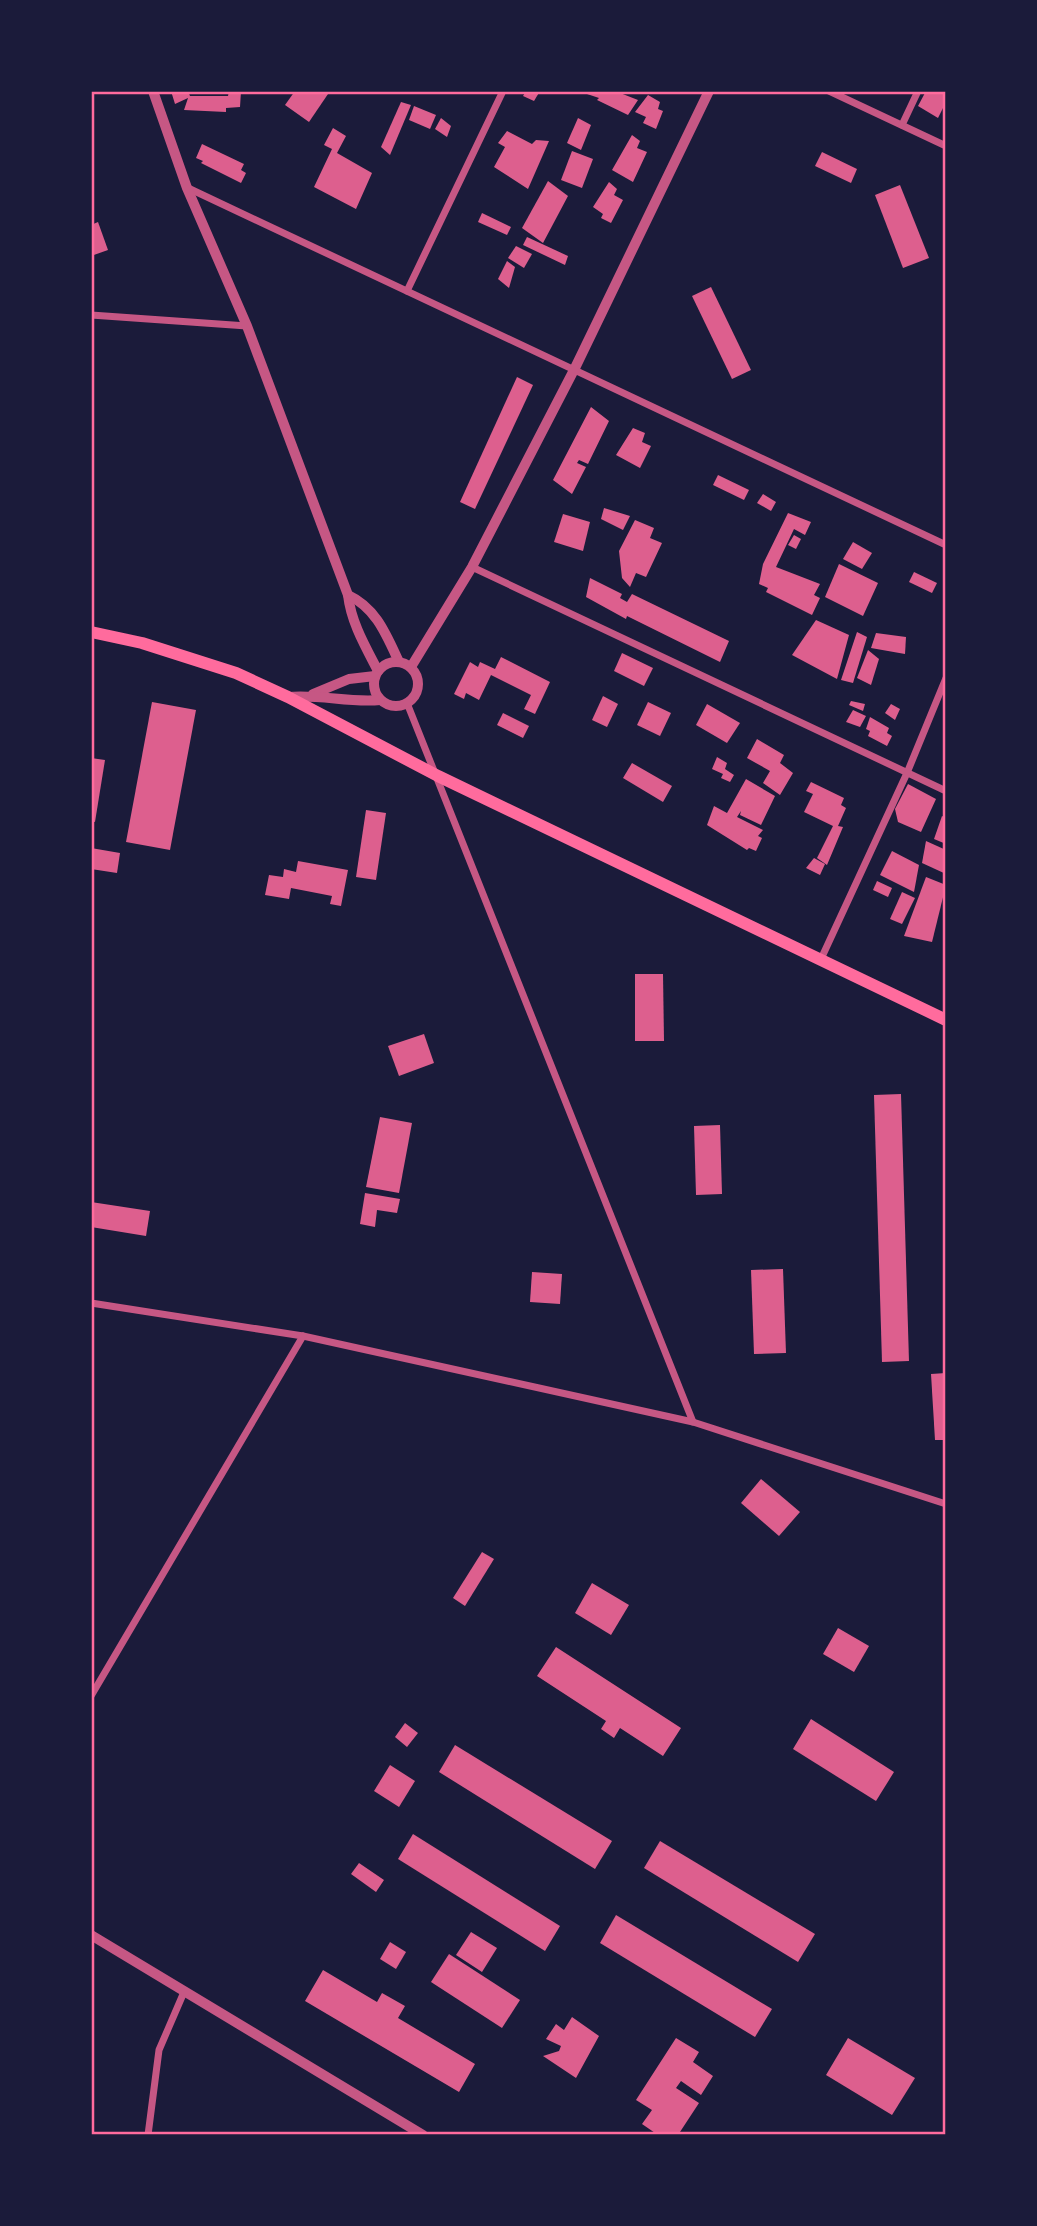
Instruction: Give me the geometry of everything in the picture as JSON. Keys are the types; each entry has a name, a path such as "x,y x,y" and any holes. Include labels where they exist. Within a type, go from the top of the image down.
{"main road":[{"path":"91,632 142,643 224,670 288,697 438,776 946,1020"}],"street":[{"path":"152,91 187,188 247,326 348,595 358,631 376,673 374,688 380,699"},
{"path":"407,291 503,91"},
{"path":"411,667 472,567 575,368 709,91"},
{"path":"829,91 946,146"},
{"path":"902,125 918,91"},
{"path":"187,188 575,368 946,545"},
{"path":"91,315 247,326"},
{"path":"472,567 946,791"},
{"path":"348,595 365,603 383,628 399,662"},
{"path":"288,697 310,695 356,702 380,699 395,706 407,703 416,694 418,684 411,667 399,662 387,663 376,673 349,679 310,695"},
{"path":"821,959 907,773 946,678"},
{"path":"407,703 693,1422"},
{"path":"91,1303 303,1336 693,1422 946,1504"},
{"path":"91,1696 303,1336"},
{"path":"91,1935 423,2135"},
{"path":"148,2135 159,2050 184,1992"}],"building":[{"path":"171,91 188,91 190,96 228,96 229,91 241,91 240,107 226,108 226,112 184,110 188,98 175,104"},
{"path":"295,91 328,94 309,122 285,105"},
{"path":"526,91 540,91 534,101 523,96"},
{"path":"578,91 615,91 638,100 628,115 597,100 599,98"},
{"path":"926,91 946,91 946,102 938,118 918,106"},
{"path":"648,95 660,102 658,109 663,111 656,129 643,123 646,117 635,112"},
{"path":"401,102 411,105 390,155 381,147"},
{"path":"414,106 436,115 430,129 409,120"},
{"path":"441,118 451,126 447,137 435,129"},
{"path":"578,118 591,125 581,150 567,143"},
{"path":"333,128 346,136 337,153 372,173 356,209 314,187 332,149 324,145"},
{"path":"507,131 532,144 536,140 549,141 528,189 494,167 505,147 498,143"},
{"path":"632,135 640,141 637,148 647,152 633,182 612,170"},
{"path":"202,144 244,164 241,170 246,173 241,183 196,158"},
{"path":"572,151 593,159 582,188 561,180"},
{"path":"822,152 857,169 851,183 815,166"},
{"path":"548,181 568,196 543,243 522,228"},
{"path":"609,182 617,189 614,195 623,200 611,223 601,218 603,214 593,207"},
{"path":"900,185 929,258 903,268 875,195"},
{"path":"482,213 511,227 507,235 478,222"},
{"path":"98,222 108,250 91,256 91,225"},
{"path":"527,237 568,256 565,265 523,245"},
{"path":"516,246 532,254 524,268 508,258"},
{"path":"507,261 515,267 509,288 498,279"},
{"path":"711,287 751,370 732,379 692,296"},
{"path":"517,377 533,385 475,509 460,502"},
{"path":"591,407 609,421 588,464 579,460 577,463 586,467 572,494 553,480"},
{"path":"633,428 645,433 642,442 651,446 640,468 616,455"},
{"path":"718,475 749,490 744,500 713,485"},
{"path":"763,494 776,502 771,511 757,503"},
{"path":"604,508 630,516 623,530 601,519"},
{"path":"788,513 811,522 805,535 794,529 776,567 820,584 814,595 820,598 812,615 766,592 768,588 759,584 763,564"},
{"path":"563,514 590,522 583,551 554,542"},
{"path":"635,520 654,528 650,538 662,543 646,577 636,573 630,587 622,578 619,551"},
{"path":"794,535 801,539 796,549 788,545"},
{"path":"853,542 872,553 862,569 843,559"},
{"path":"839,564 878,583 863,616 825,597"},
{"path":"914,572 937,583 932,593 909,582"},
{"path":"590,578 622,594 620,598 627,602 632,594 729,641 720,662 627,616 626,619 586,597"},
{"path":"816,620 849,635 837,679 792,655"},
{"path":"857,632 867,637 853,683 841,680"},
{"path":"876,633 906,637 905,654 871,648"},
{"path":"868,650 879,659 871,685 857,678"},
{"path":"622,653 653,668 644,686 614,671"},
{"path":"501,657 550,682 535,714 524,709 531,695 491,675 479,700 466,693 464,699 454,694 470,662 478,667 480,662 495,669"},
{"path":"603,696 618,704 607,727 592,720"},
{"path":"851,701 865,704 863,711 849,705"},
{"path":"152,702 196,710 170,850 126,842"},
{"path":"648,702 671,713 660,736 637,725"},
{"path":"707,704 740,723 727,743 696,725"},
{"path":"891,704 900,709 895,720 885,713"},
{"path":"853,710 866,716 860,727 846,722"},
{"path":"503,713 529,726 523,738 497,725"},
{"path":"870,717 889,728 887,733 892,736 887,746 868,736 870,731 866,729"},
{"path":"757,739 784,755 780,763 793,773 780,795 763,783 770,771 747,758"},
{"path":"717,757 727,763 725,769 734,775 730,782 721,778 723,774 712,769"},
{"path":"91,758 105,760 95,822 91,821"},
{"path":"632,763 672,786 663,802 623,778"},
{"path":"746,779 775,796 761,825 740,815 741,811 737,817 763,830 758,836 762,838 756,851 749,848 747,850 707,825 714,806 727,813"},
{"path":"811,782 844,798 841,805 846,808 838,826 843,827 827,865 817,858 833,826 804,812 813,794 806,791"},
{"path":"908,784 936,799 921,832 898,822 895,809"},
{"path":"366,810 386,813 376,880 356,877"},
{"path":"942,816 946,818 946,844 934,839"},
{"path":"926,841 946,850 946,874 922,863"},
{"path":"91,848 120,853 117,873 91,869"},
{"path":"892,851 919,865 914,892 880,875"},
{"path":"814,858 825,864 820,875 806,868"},
{"path":"298,861 348,870 341,906 330,904 332,896 291,888 289,899 265,895 269,875 283,877 284,869 296,872"},
{"path":"926,877 946,885 932,942 904,936"},
{"path":"877,881 892,888 888,897 873,890"},
{"path":"902,892 915,898 902,924 890,919"},
{"path":"635,974 663,974 664,1041 635,1041"},
{"path":"424,1034 434,1063 399,1076 388,1046"},
{"path":"901,1094 909,1361 882,1362 874,1095"},
{"path":"380,1117 412,1123 399,1193 366,1187"},
{"path":"720,1125 722,1194 696,1195 694,1126"},
{"path":"365,1193 400,1199 397,1213 377,1210 375,1227 360,1224"},
{"path":"91,1202 150,1211 146,1236 91,1227"},
{"path":"783,1269 786,1353 754,1354 751,1270"},
{"path":"532,1272 562,1274 560,1304 530,1302"},
{"path":"946,1373 946,1440 935,1440 931,1374"},
{"path":"761,1479 800,1512 779,1536 741,1503"},
{"path":"482,1552 494,1559 465,1606 453,1598"},
{"path":"592,1583 629,1605 611,1635 575,1613"},
{"path":"838,1628 869,1646 854,1672 823,1654"},
{"path":"556,1647 681,1728 663,1756 620,1728 614,1738 601,1729 606,1721 537,1676"},
{"path":"811,1719 894,1772 876,1801 793,1749"},
{"path":"405,1723 418,1733 407,1747 395,1737"},
{"path":"455,1745 612,1841 595,1869 439,1772"},
{"path":"390,1765 415,1781 399,1807 374,1791"},
{"path":"413,1834 560,1926 545,1951 398,1859"},
{"path":"660,1841 815,1934 798,1962 644,1868"},
{"path":"359,1863 384,1880 376,1892 351,1874"},
{"path":"616,1915 772,2009 755,2037 600,1943"},
{"path":"471,1932 497,1948 482,1972 456,1955"},
{"path":"390,1942 406,1952 396,1969 380,1959"},
{"path":"449,1954 520,2000 502,2028 431,1982"},
{"path":"323,1970 377,2002 382,1993 405,2006 398,2018 475,2064 459,2092 305,2001"},
{"path":"572,2017 599,2036 576,2078 543,2056 559,2051 561,2046 546,2039 556,2024 564,2030"},
{"path":"676,2038 699,2052 693,2062 713,2076 701,2095 681,2081 676,2088 699,2103 678,2135 658,2135 642,2124 652,2110 636,2100"},
{"path":"848,2038 915,2078 892,2115 826,2075"}]}
